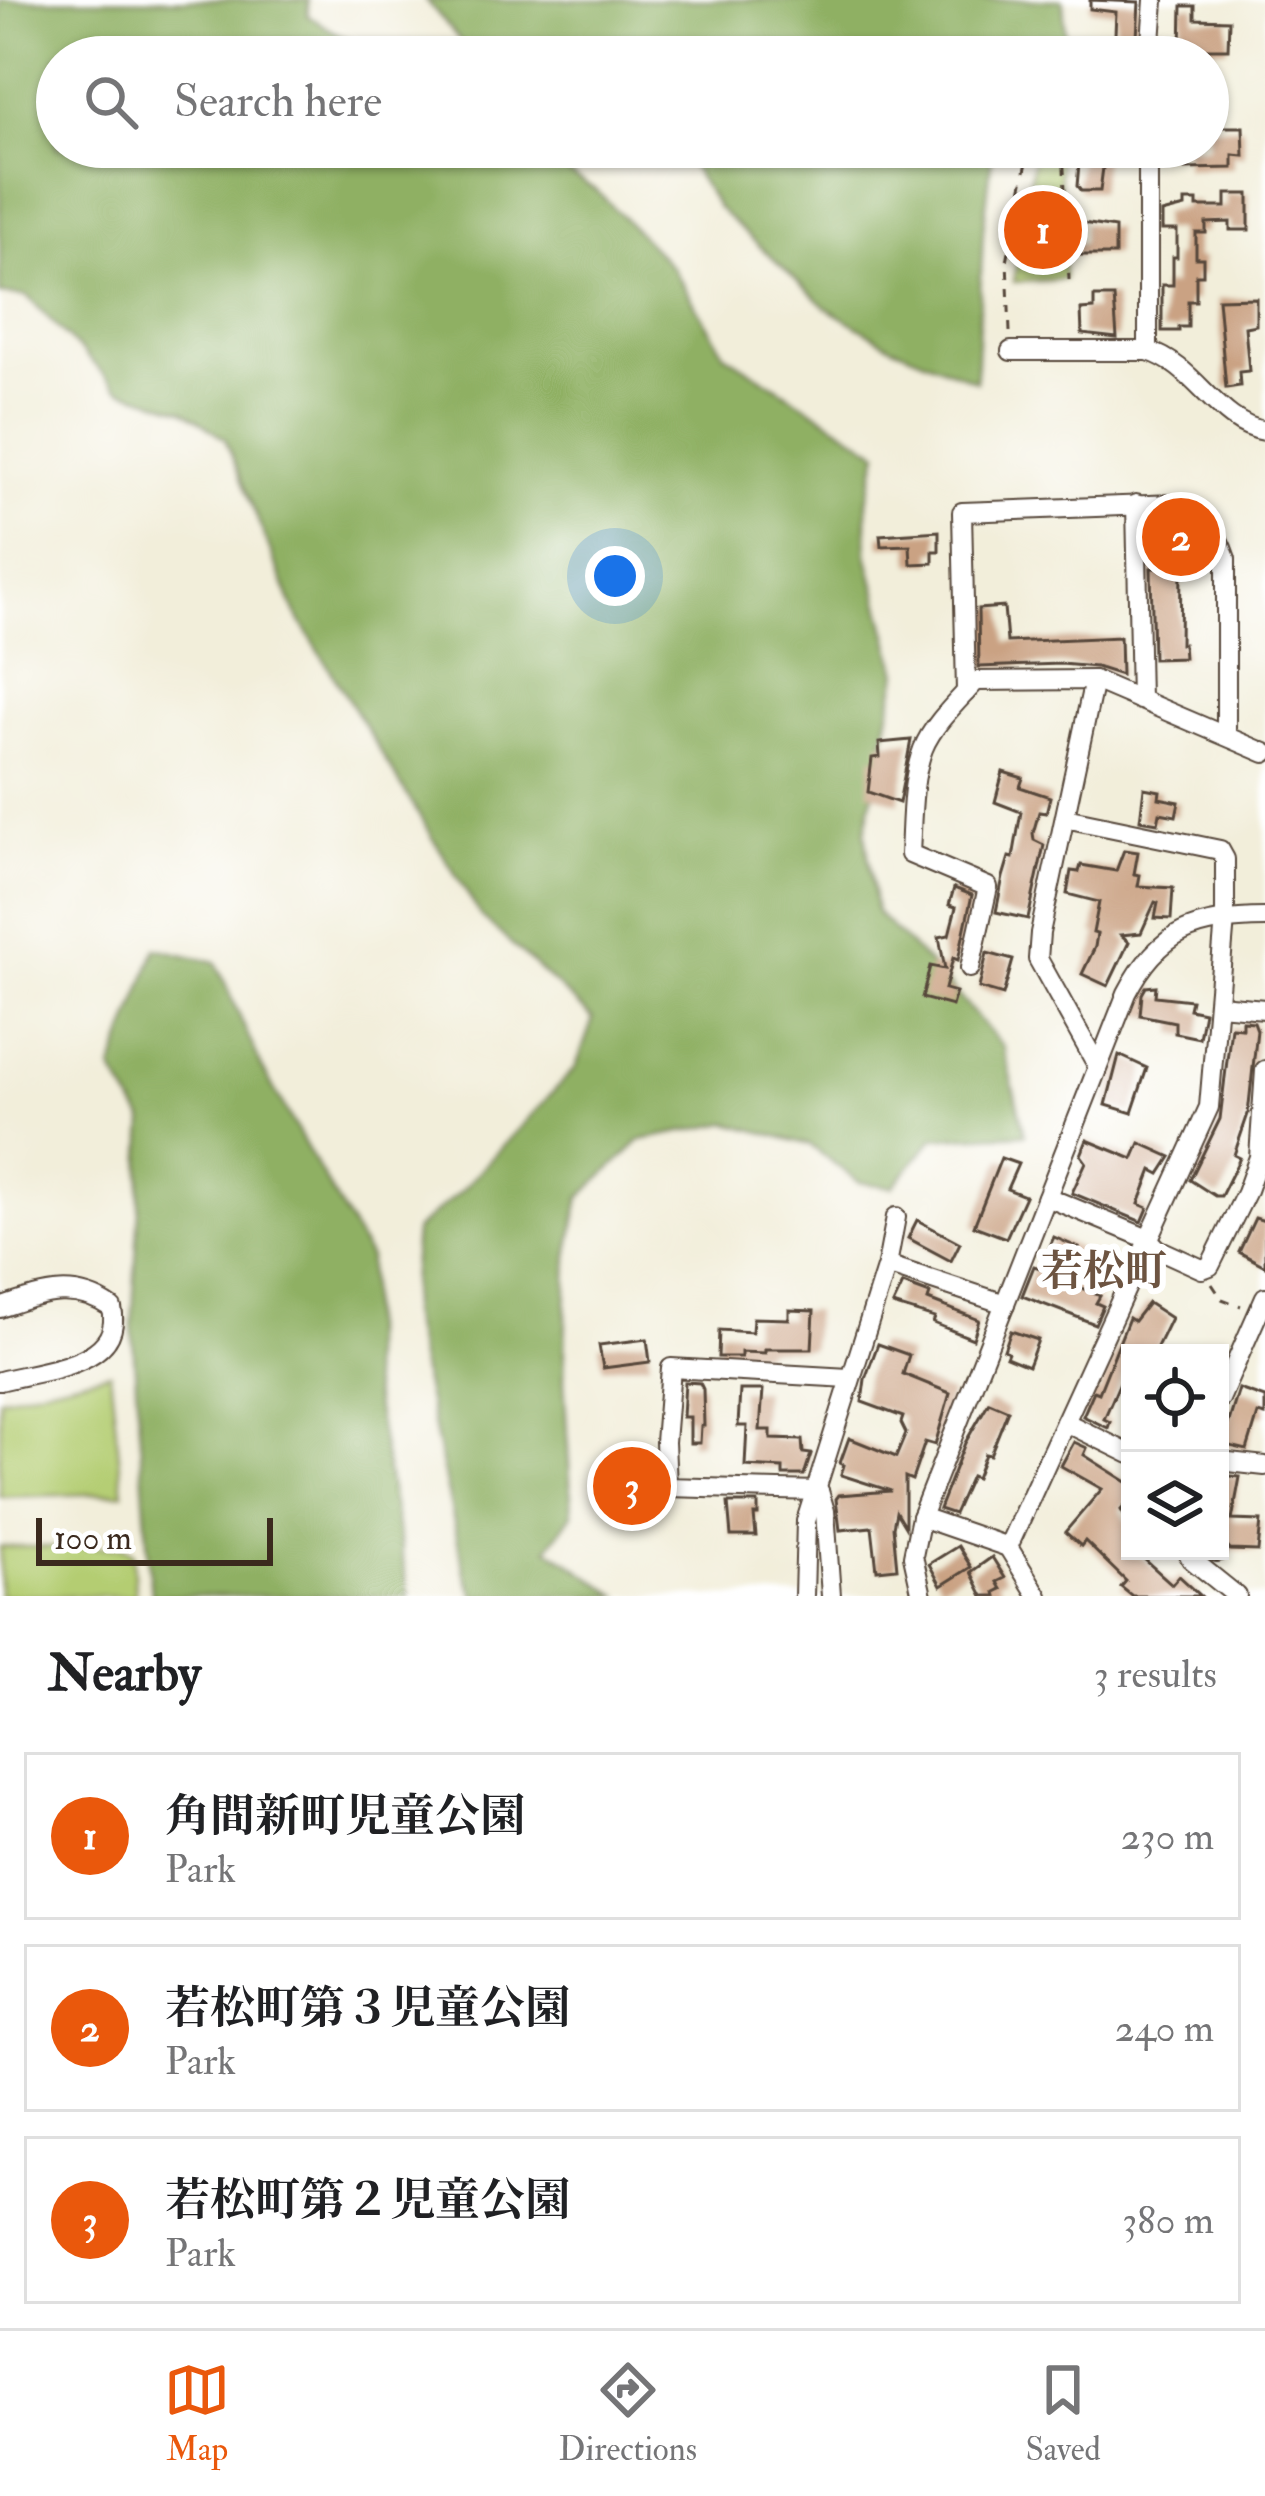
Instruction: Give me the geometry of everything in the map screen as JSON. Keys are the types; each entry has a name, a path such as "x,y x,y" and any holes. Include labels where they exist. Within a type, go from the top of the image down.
{"street":[{"path":"1151,36 1154,0"},
{"path":"1148,168 1148,351"},
{"path":"1011,352 1148,351 1178,363 1244,428 1265,431"},
{"path":"1136,504 1140,700"},
{"path":"966,692 962,512 1175,504 1201,515 1217,532 1226,560 1226,735"},
{"path":"1094,680 1038,959 1097,1065"},
{"path":"970,968 988,887 910,854 922,750 976,681 1094,680 1265,753"},
{"path":"1008,1547 1209,1107 1225,919 1225,860 1220,850 1065,818"},
{"path":"922,1596 913,1556 921,1516 1097,1065 1143,962 1195,924 1265,919"},
{"path":"1217,1005 1265,1009"},
{"path":"1048,1197 1148,1239 1158,1250 1202,1269 1210,1266 1259,1157 1265,1070"},
{"path":"804,1596 806,1521 887,1265 896,1217"},
{"path":"887,1265 1005,1304"},
{"path":"0,1308 41,1294 81,1291 112,1308 115,1323 107,1343 88,1358 0,1381"},
{"path":"1229,1378 1261,1305"},
{"path":"818,1491 667,1487 671,1368 849,1378"},
{"path":"1065,1422 1126,1452"},
{"path":"1229,1462 1265,1466"},
{"path":"818,1491 825,1510 831,1596"},
{"path":"921,1516 1008,1547 1039,1596"},
{"path":"1197,1560 1237,1596"}],"path":[{"path":"1011,352 1007,261 1026,168"},
{"path":"1064,168 1069,280"},
{"path":"1202,1269 1222,1299 1261,1305"}],"green space":[{"path":"0,0 308,0 308,16 342,36 36,36 36,168 560,168 597,191 672,267 725,354 879,452 867,501 867,554 898,673 865,833 876,912 1003,1047 1025,1134 934,1138 893,1187 859,1182 810,1145 728,1123 641,1140 580,1198 568,1257 564,1380 572,1514 548,1548 618,1596 475,1596 465,1574 409,1313 415,1230 462,1190 576,1067 593,1019 481,916 295,612 225,439 184,410 118,389 27,296 0,294"},
{"path":"426,0 1063,0 1066,36 456,36"},
{"path":"692,168 991,168 976,381 893,347 827,308 718,208"},
{"path":"1032,168 1059,168 1064,279 1014,282"},
{"path":"156,948 216,962 262,1068 369,1258 369,1369 409,1596 151,1596 132,1327 144,1121 112,1070"},
{"path":"110,1372 123,1493 0,1497 0,1398"},
{"path":"0,1547 123,1547 133,1553 135,1596 0,1596"}],"building":[{"path":"1090,0 1139,2 1137,36 1115,36 1116,12 1090,9"},
{"path":"1182,6 1195,6 1195,19 1229,20 1228,36 1181,36"},
{"path":"1229,127 1243,127 1244,156 1233,155 1233,168 1185,169 1229,168"},
{"path":"1079,168 1103,168 1100,191 1081,191"},
{"path":"1226,194 1249,194 1249,230 1230,230 1230,222 1206,223 1206,233 1196,233 1196,258 1203,258 1203,275 1196,275 1196,301 1188,301 1188,327 1162,331 1162,285 1173,285 1177,230 1162,230 1162,213 1185,207 1185,201 1197,201 1197,207 1226,207"},
{"path":"1083,223 1115,228 1115,255 1075,255 1075,243 1083,243"},
{"path":"1094,297 1114,297 1117,338 1082,334 1081,310 1094,309"},
{"path":"1256,298 1256,325 1245,327 1249,371 1239,372 1240,386 1226,388 1218,299"},
{"path":"939,531 939,551 933,551 933,563 911,564 910,545 881,546 880,535"},
{"path":"1151,568 1181,568 1184,658 1153,659"},
{"path":"1004,607 1007,642 1120,637 1121,675 1061,664 979,667 978,609"},
{"path":"911,740 899,803 868,792 872,758 880,757 879,743"},
{"path":"1003,772 1023,778 1020,787 1050,797 1033,833 1034,840 1044,845 1028,919 996,912 1021,812 995,802"},
{"path":"1144,788 1160,791 1159,798 1179,802 1176,816 1160,813 1158,823 1140,820"},
{"path":"1124,850 1138,852 1134,874 1140,875 1138,886 1173,888 1171,919 1155,918 1155,902 1141,933 1121,935 1129,942 1108,986 1082,974 1095,947 1099,902 1067,894 1071,871 1079,872 1081,865 1116,871"},
{"path":"954,888 972,895 958,960 953,958 945,989 956,992 952,1006 922,998 930,966 945,969 939,937 949,935 956,907 949,905"},
{"path":"987,953 1013,960 1003,995 979,988"},
{"path":"1156,986 1155,996 1191,1000 1189,1009 1204,1012 1199,1038 1175,1033 1175,1022 1140,1015 1142,994 1146,987"},
{"path":"1242,1021 1254,1022 1257,1030 1248,1114 1234,1155 1240,1158 1221,1196 1215,1196 1190,1180 1220,1119 1231,1027 1242,1028"},
{"path":"1119,1055 1147,1068 1132,1113 1106,1105"},
{"path":"1087,1140 1133,1159 1140,1143 1171,1157 1160,1174 1152,1170 1139,1204 1148,1208 1142,1222 1072,1193 1086,1162 1081,1155"},
{"path":"1001,1158 1018,1164 1007,1189 1025,1196 1006,1238 974,1226"},
{"path":"1255,1218 1265,1221 1265,1266 1239,1252"},
{"path":"917,1220 960,1243 951,1261 908,1238"},
{"path":"1054,1237 1079,1248 1064,1280 1100,1296 1096,1303 1103,1306 1095,1324 1022,1296 1034,1266 1040,1268"},
{"path":"903,1284 930,1294 928,1300 979,1320 973,1339 933,1323 935,1318 893,1305"},
{"path":"1148,1303 1171,1318 1158,1344 1121,1344 1121,1380 1104,1419 1110,1422 1108,1428 1083,1416 1094,1391 1099,1393 1129,1318 1134,1321"},
{"path":"789,1310 814,1311 812,1349 765,1349 765,1353 718,1357 719,1330 752,1332 753,1318 789,1319"},
{"path":"1011,1331 1038,1340 1028,1366 1006,1357"},
{"path":"647,1339 650,1362 603,1368 599,1345"},
{"path":"878,1344 909,1355 903,1374 950,1393 935,1445 925,1442 912,1480 905,1477 905,1527 896,1512 893,1527 897,1568 877,1570 872,1527 840,1530 836,1499 891,1491 841,1475 849,1438 896,1457 906,1433 903,1417 862,1402"},
{"path":"685,1382 700,1383 703,1389 700,1443 690,1443 690,1417 683,1417"},
{"path":"1239,1389 1265,1398 1265,1416 1258,1414 1247,1450 1229,1446 1229,1421"},
{"path":"740,1390 763,1390 760,1430 771,1430 771,1439 802,1440 803,1453 811,1454 804,1475 783,1475 783,1468 745,1466 747,1426 738,1426"},
{"path":"989,1402 1008,1410 990,1455 985,1454 976,1478 971,1476 954,1514 939,1509 965,1443"},
{"path":"1074,1442 1087,1448 1084,1455 1121,1478 1121,1560 1145,1560 1172,1584 1179,1576 1201,1596 1132,1596 1121,1587 1126,1581 1085,1541 1081,1546 1065,1532 1102,1489 1061,1466"},
{"path":"1229,1476 1240,1477 1232,1520 1261,1521 1258,1551 1230,1550"},
{"path":"728,1503 758,1503 756,1536 731,1536"},
{"path":"958,1546 971,1567 941,1586 929,1564"},
{"path":"992,1557 1005,1578 997,1582 1001,1589 996,1596 983,1596 971,1572"}],"place":[{"name":"角間新町児童公園","path":"1043,230"},
{"name":"若松町第３児童公園","path":"1181,537"},
{"name":"若松町第２児童公園","path":"632,1486"}],"district":[{"name":"若松町","path":"1104,1272"}]}
